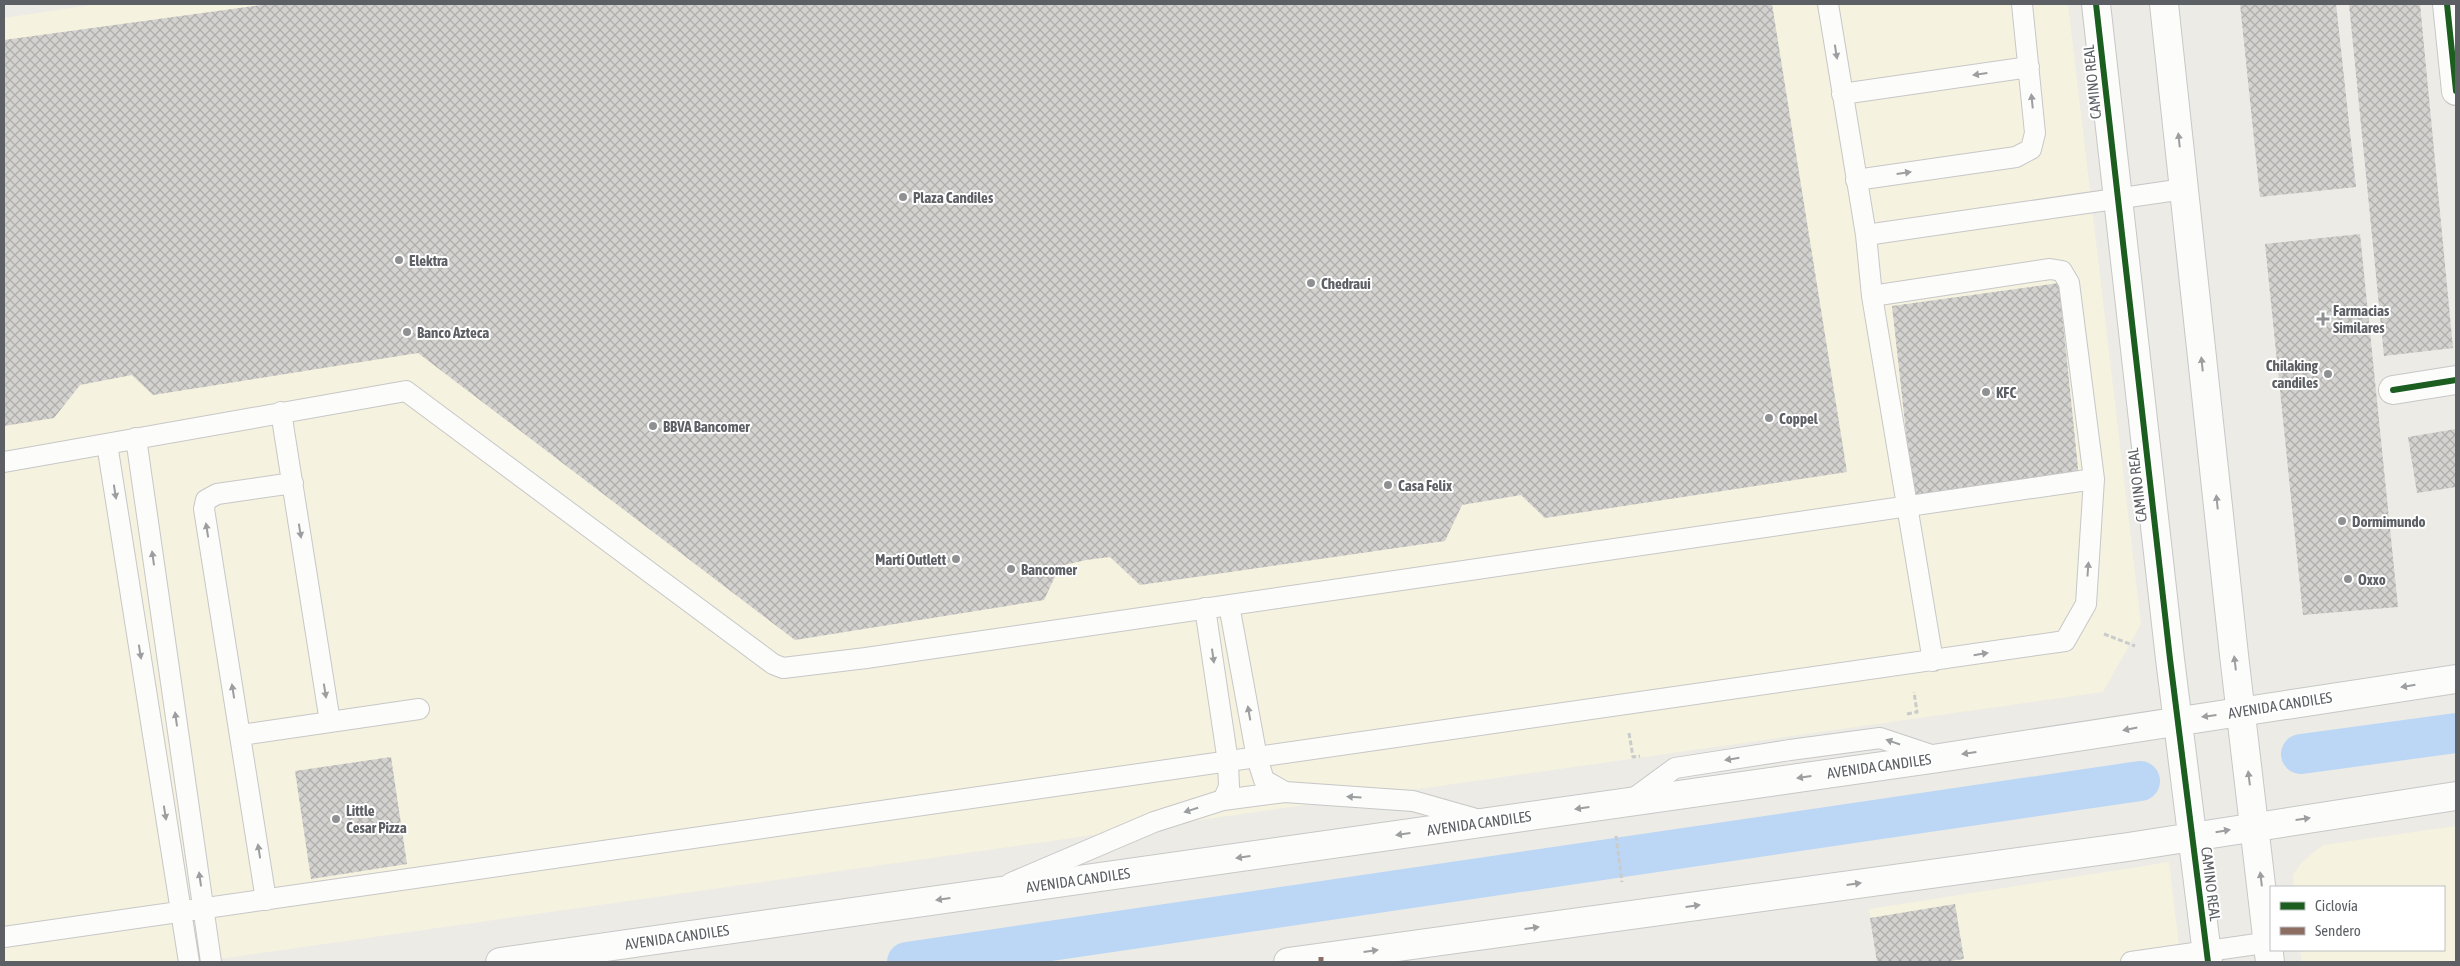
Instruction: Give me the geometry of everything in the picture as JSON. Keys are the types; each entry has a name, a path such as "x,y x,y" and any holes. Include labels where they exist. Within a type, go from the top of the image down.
{"main road":[{"name":"CAMINO REAL","path":"2096,4 2170,659 2207,957"},
{"path":"2164,4 2241,712 2270,949"},
{"path":"2447,4 2456,91"},
{"path":"2393,390 2456,380"},
{"name":"AVENIDA CANDILES","path":"500,962 1939,758 2456,679"},
{"path":"1288,962 1321,960 2192,837 2456,796"}],"lane":[{"path":"1828,4 1866,235 1872,296 1933,661"},
{"path":"1856,180 2016,157 2031,149 2035,133 2022,4"},
{"path":"1842,94 2028,67"},
{"path":"1866,235 2117,197 2184,189"},
{"path":"4,937 2064,641 2086,604 2094,479 2069,283 2062,271 2050,269 1872,296"},
{"path":"4,462 399,391 412,393 773,664 782,668 866,658 2094,479"},
{"path":"281,412 330,722"},
{"path":"136,438 212,962"},
{"path":"107,444 189,962"},
{"path":"266,900 204,509 206,500 217,494 293,483"},
{"path":"1229,605 1257,758 1264,780 1284,792"},
{"path":"1205,608 1228,762 1229,787 1223,800"},
{"path":"241,735 419,708"},
{"path":"986,893 1154,822 1223,800 1284,792 1413,801 1487,822"},
{"path":"2131,962 2207,957 2270,949"}],"path":[{"path":"2075,623 2170,659"},
{"path":"1615,832 1623,889"}],"shaded area":[{"path":"98,4 2068,4 2141,624 2103,692 197,962 4,962 4,18"},
{"path":"2456,826 2456,962 2302,962 2300,951 2445,951 2445,886 2294,886 2293,875 2302,862 2323,845"},
{"path":"2169,862 2181,962 1877,962 1869,909"}],"building":[{"name":"Plaza Candiles","path":"268,4 1772,4 1847,472 1545,518 1521,495 1462,505 1445,541 1140,585 1110,557 1086,560 1060,566 1044,600 795,640 418,353 153,395 132,375 80,385 54,418 4,426 4,40"},
{"path":"2240,4 2336,4 2356,187 2260,197"},
{"path":"2349,4 2420,4 2453,348 2384,356"},
{"path":"2360,234 2398,607 2303,615 2265,244"},
{"name":"KFC","path":"2059,283 2079,478 1913,495 1892,306"},
{"path":"2456,429 2456,487 2417,493 2408,437"},
{"path":"391,757 407,864 311,879 295,771"},
{"path":"1955,904 1964,959 1943,962 1877,962 1870,918"}],"waterway":[{"path":"2301,754 2456,733"},
{"path":"907,962 2140,781"}],"marked path":[{"path":"1321,957 1321,962"}],"cycle path":[{"path":"2096,4 2170,659 2208,962"},
{"path":"2447,4 2456,91"},
{"path":"2393,390 2456,380"}],"place":[{"name":"Plaza Candiles","path":"903,197"},
{"name":"Elektra","path":"399,260"},
{"name":"Chedraui","path":"1311,283"},
{"name":"Farmacias Similares","path":"2323,319"},
{"name":"Banco Azteca","path":"407,332"},
{"name":"Chilaking candiles","path":"2328,374"},
{"name":"KFC","path":"1986,392"},
{"name":"Coppel","path":"1769,418"},
{"name":"BBVA Bancomer","path":"653,426"},
{"name":"Casa Felix","path":"1388,485"},
{"name":"Dormimundo","path":"2342,521"},
{"name":"Martí Outlett","path":"956,559"},
{"name":"Bancomer","path":"1011,569"},
{"name":"Oxxo","path":"2348,579"},
{"name":"Little Cesar Pizza","path":"336,819"}]}
